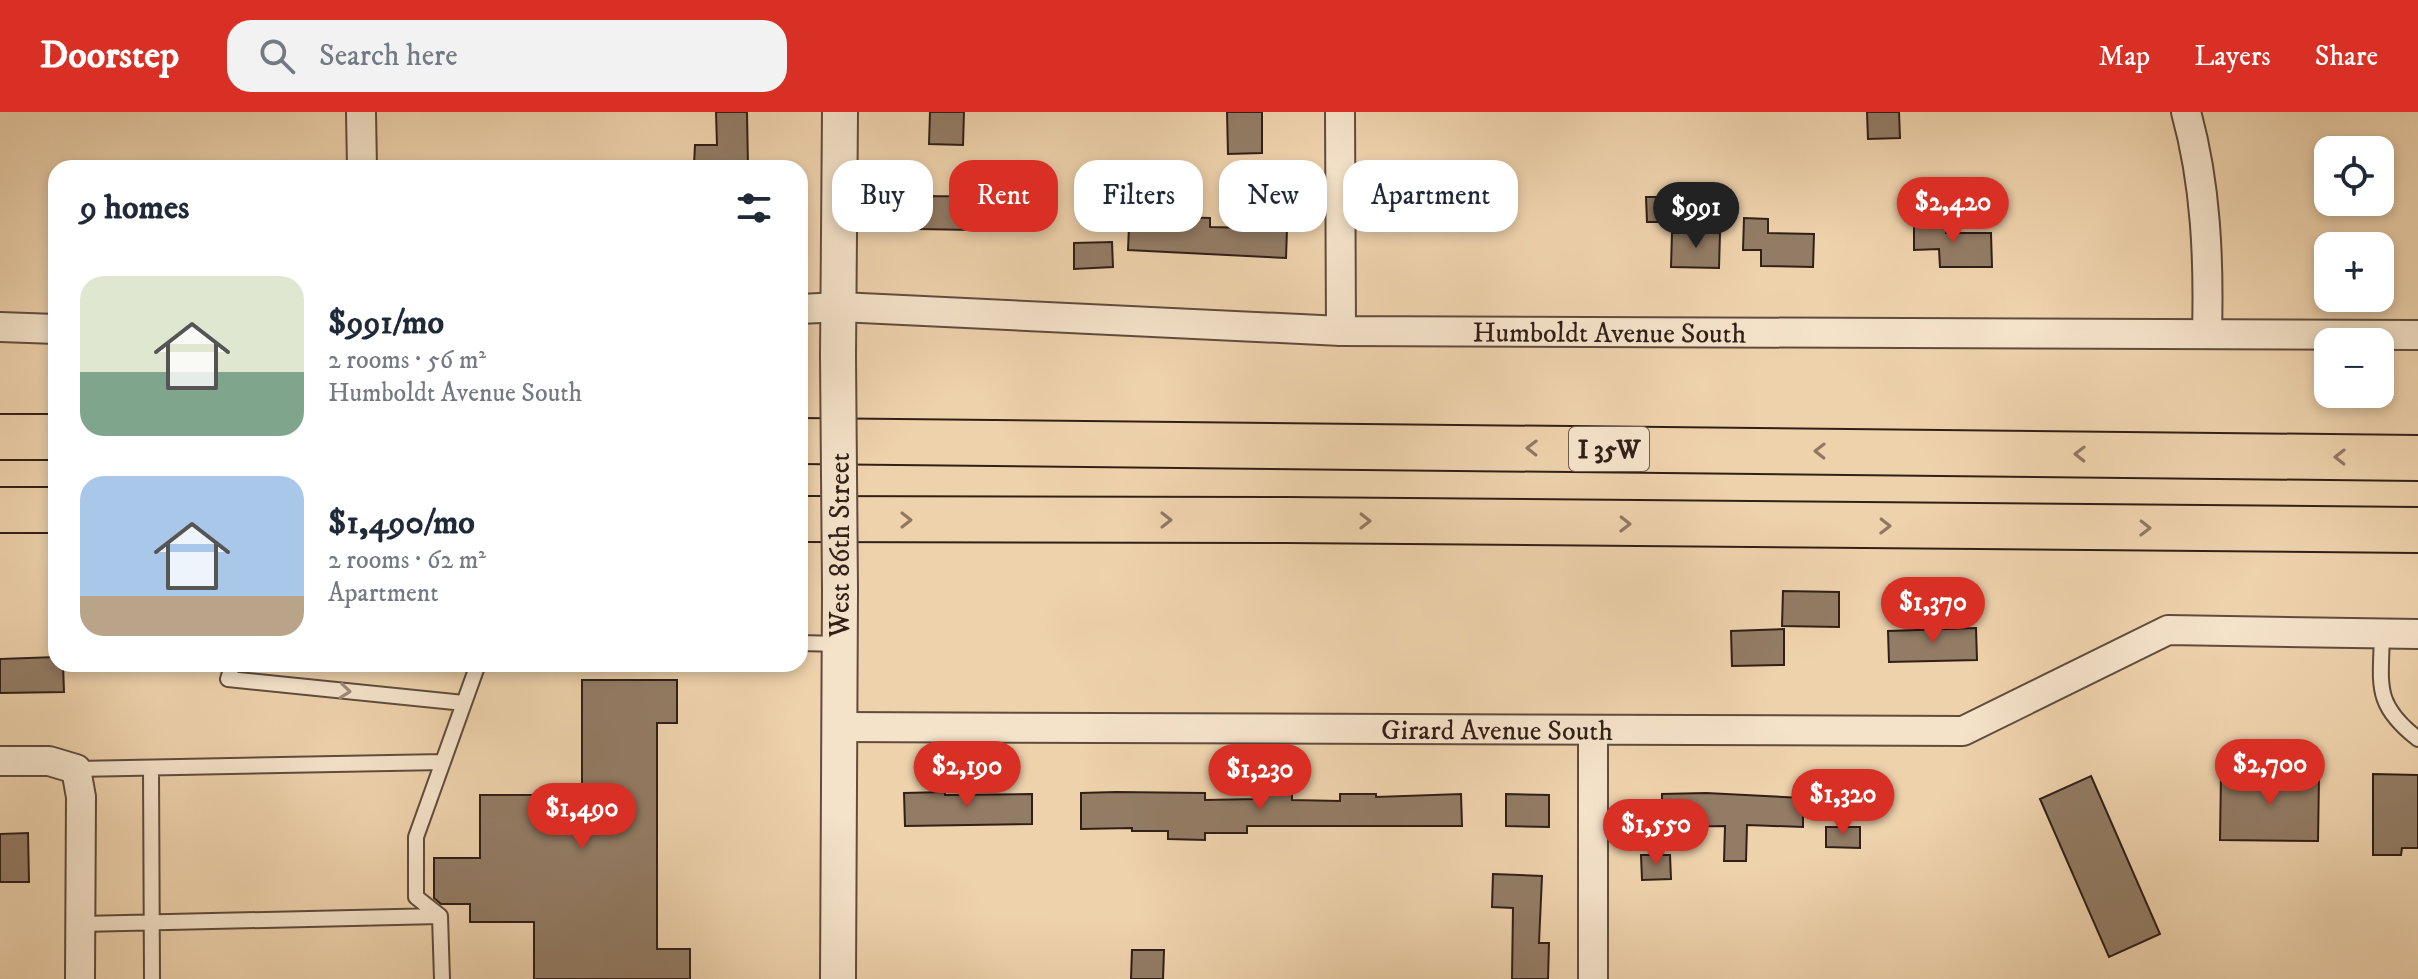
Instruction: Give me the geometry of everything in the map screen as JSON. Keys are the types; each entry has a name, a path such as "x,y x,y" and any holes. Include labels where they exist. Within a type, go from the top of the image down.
{"highway":[{"path":"0,437 48,437"},
{"name":"I 35W","path":"808,441 2418,458"},
{"path":"0,510 48,510"},
{"path":"808,519 2418,530"}],"street":[{"path":"361,112 362,160"},
{"name":"West 86th Street","path":"838,979 840,112"},
{"path":"1340,112 1341,331"},
{"path":"2186,112 2194,141 2205,216 2207,334"},
{"name":"Humboldt Avenue South","path":"808,309 840,307 1341,331 2418,335"},
{"path":"0,327 48,329"},
{"name":"Girard Avenue South","path":"839,727 1963,731 2168,630 2382,633"},
{"path":"2382,633 2418,634"},
{"path":"1593,730 1593,979"},
{"path":"0,761 49,761 76,769 81,797 80,979"}],"lane":[{"path":"2382,633 2381,693 2400,725 2418,739"},
{"path":"808,643 840,644"},
{"path":"230,672 228,679 464,703"},
{"path":"442,979 440,916 416,897 416,837 475,672"},
{"path":"76,769 443,762"},
{"path":"151,769 152,979"},
{"path":"81,924 440,916"}],"building":[{"path":"716,112 747,112 748,160 694,160 695,145 717,145"},
{"path":"930,112 964,112 963,145 929,144"},
{"path":"1227,112 1262,112 1262,153 1228,154"},
{"path":"1867,112 1899,112 1900,138 1868,139"},
{"path":"933,196 949,196 949,230 933,229"},
{"path":"1646,197 1670,197 1670,222 1647,222"},
{"path":"1203,218 1210,218 1210,227 1219,227 1219,232 1287,232 1286,258 1128,250 1129,232 1203,232"},
{"path":"1744,218 1768,219 1768,233 1814,234 1813,267 1761,266 1761,250 1743,250"},
{"path":"1914,219 1946,219 1946,233 1991,233 1992,267 1940,267 1939,249 1914,250"},
{"path":"1672,233 1720,233 1719,268 1671,267"},
{"path":"1112,242 1113,267 1074,269 1074,243"},
{"path":"1783,591 1839,592 1839,627 1782,626"},
{"path":"1976,628 1977,660 1889,662 1888,631"},
{"path":"1784,629 1784,665 1732,666 1731,631"},
{"path":"48,657 48,672 63,672 64,692 0,693 0,659"},
{"path":"582,680 677,680 677,723 657,723 657,949 690,949 690,979 534,979 534,922 470,922 470,904 441,904 434,898 434,858 480,858 480,795 542,795 542,821 582,821"},
{"path":"2221,773 2319,774 2318,841 2220,840"},
{"path":"2373,774 2418,775 2418,848 2402,848 2401,855 2373,855"},
{"path":"2091,776 2160,934 2109,957 2040,799"},
{"path":"945,792 945,795 1032,794 1032,824 905,826 904,793"},
{"path":"1081,793 1205,793 1205,800 1257,799 1257,793 1292,794 1292,800 1340,801 1340,794 1376,794 1376,797 1461,794 1462,826 1247,826 1247,833 1205,833 1205,840 1168,839 1168,831 1081,829"},
{"path":"1506,794 1549,795 1549,827 1506,826"},
{"path":"1662,794 1803,798 1803,827 1747,825 1746,861 1724,861 1725,826 1662,827"},
{"path":"1826,827 1860,827 1860,848 1826,847"},
{"path":"28,833 29,882 0,882 0,834"},
{"path":"1641,855 1670,855 1671,879 1642,880"},
{"path":"1493,874 1542,876 1539,943 1549,943 1548,979 1512,979 1513,908 1492,907"},
{"path":"1132,950 1164,950 1163,979 1131,979"}]}
